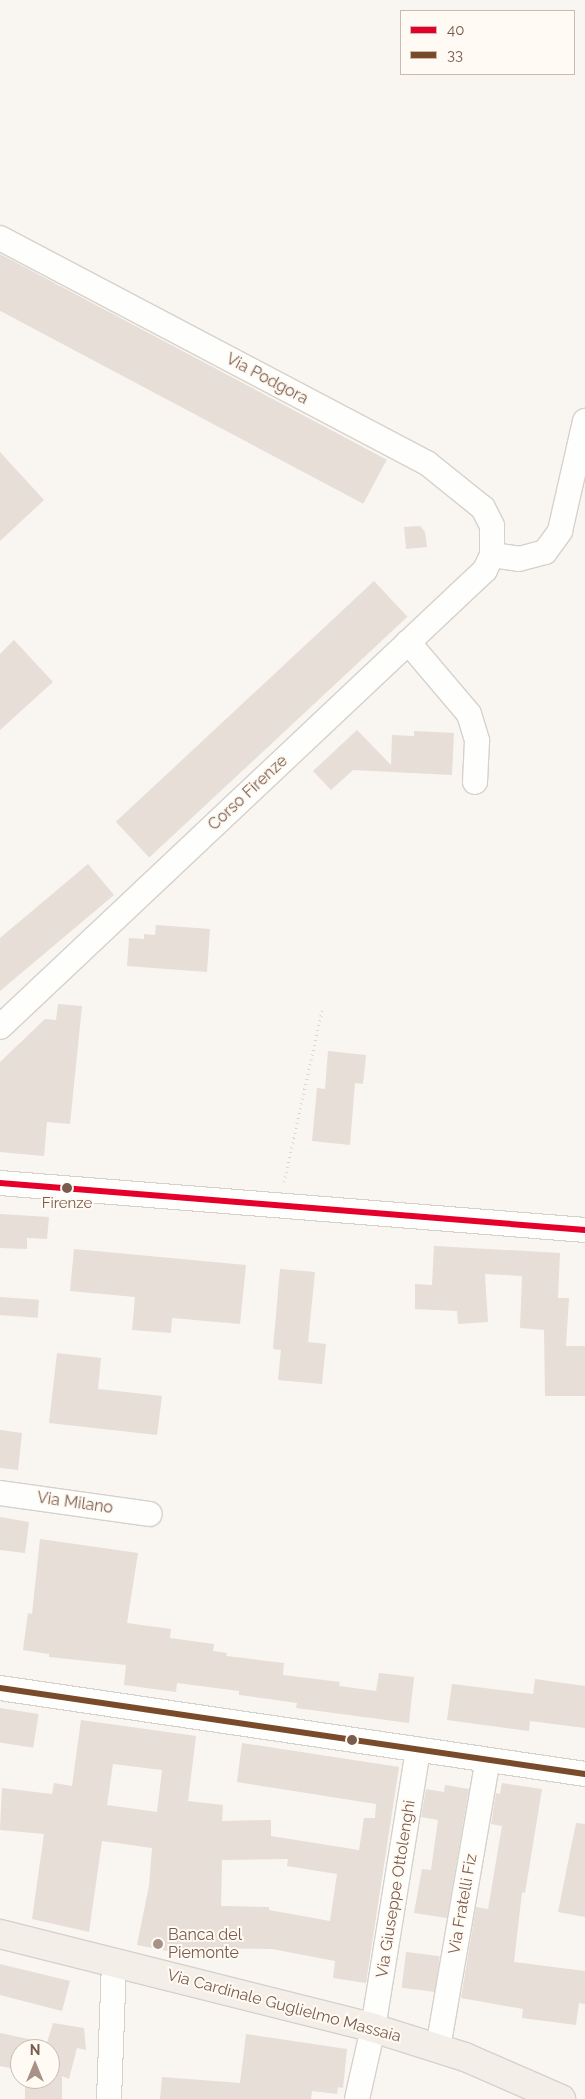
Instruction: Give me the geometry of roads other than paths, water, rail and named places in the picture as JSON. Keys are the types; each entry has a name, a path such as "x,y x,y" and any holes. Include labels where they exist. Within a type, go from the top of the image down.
{"main road":[{"name":"Via Cardinale Guglielmo Massaia","path":"0,1934 114,1961 373,2028 472,2059 561,2099"}],"street":[{"name":"Via Podgora","path":"0,238 427,463 483,508 492,526 492,555"},
{"path":"492,555 519,559 545,552 560,531 585,420"},
{"name":"Corso Firenze","path":"0,1027 485,570 492,555"},
{"path":"408,642 469,714 476,741 475,782"},
{"path":"0,1183 585,1230"},
{"name":"Via Milano","path":"0,1492 150,1514"},
{"path":"0,1688 585,1774"},
{"name":"Via Giuseppe Ottolenghi","path":"357,2099 373,2028 418,1750"},
{"name":"Via Fratelli Fiz","path":"438,2048 488,1760"},
{"path":"109,2099 114,1961"}],"place":[{"name":"Firenze","path":"67,1188"},
{"name":"Banca del Piemonte","path":"158,1944"}]}
